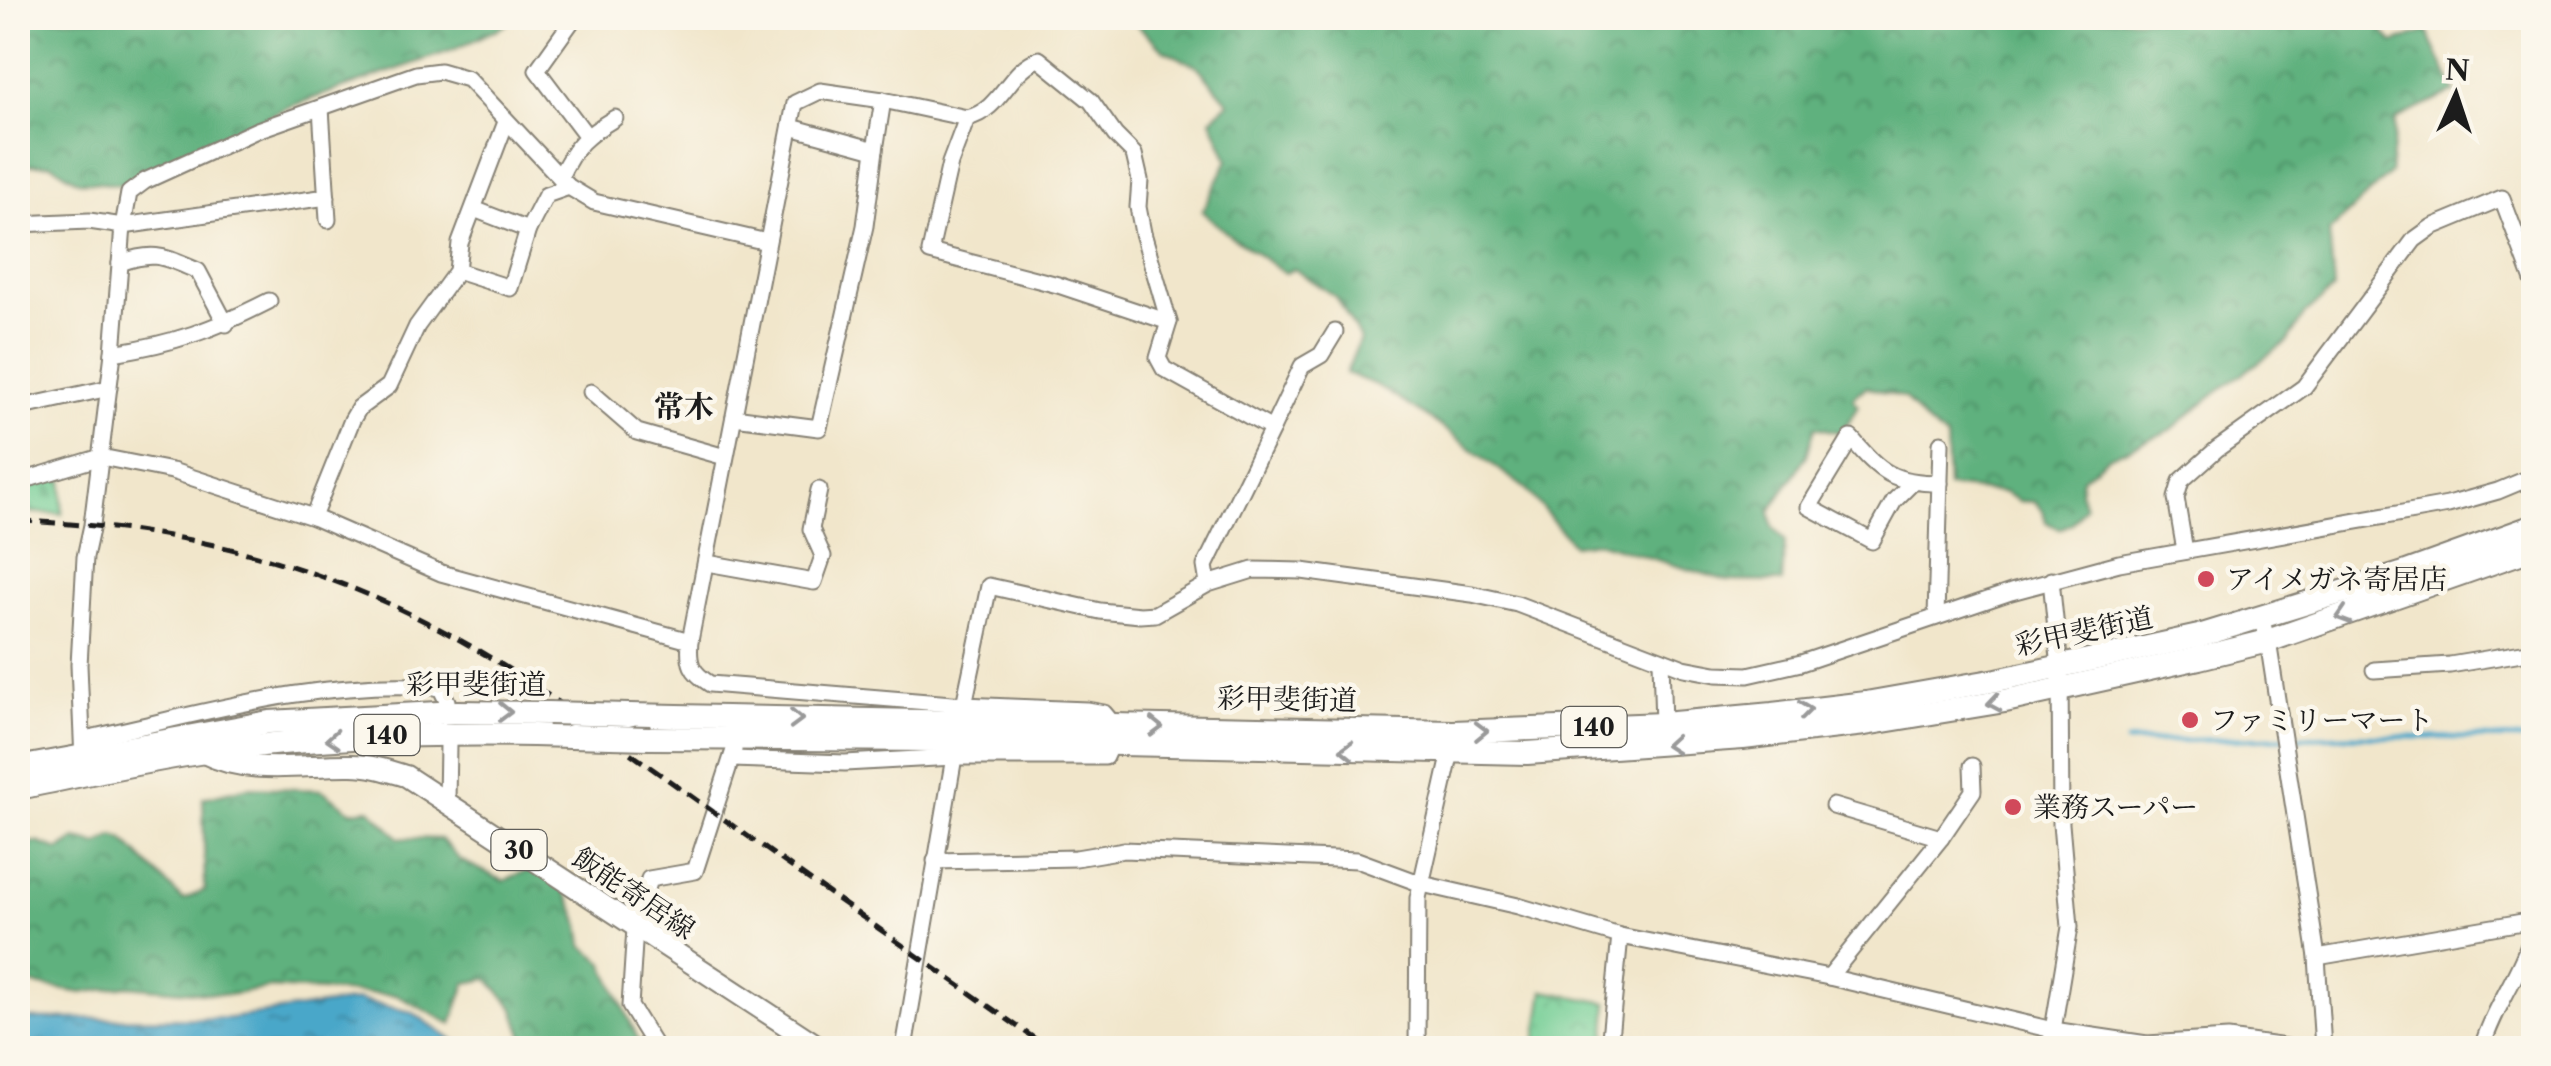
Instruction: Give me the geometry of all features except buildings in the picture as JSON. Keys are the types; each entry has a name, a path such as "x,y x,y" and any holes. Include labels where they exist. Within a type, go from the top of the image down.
{"highway":[{"name":"彩甲斐街道","path":"2264,630 2534,526"},
{"name":"彩甲斐街道","path":"18,768 351,716 629,715 1451,752 1527,752 1711,741 1865,724 2059,680 2264,630 2534,548"},
{"name":"彩甲斐街道","path":"202,742 464,733 938,740 1452,732 1663,724 2059,680"},
{"name":"彩甲斐街道","path":"18,788 83,756"}],"main road":[{"name":"飯能寄居線","path":"202,742 221,762 356,764 406,776 821,1048"}],"street":[{"path":"574,18 537,70 586,135"},
{"path":"656,1048 630,1006 635,928 649,879 695,871 734,755 846,764 954,756 1092,758 1105,757 1113,736 1104,712 738,688 710,684 695,675 688,661 690,641 795,103 820,91 967,118 991,106 1028,62 1038,59 1091,101 1114,136 1134,154 1140,180 1138,208 1143,233 1169,322 1158,358 1164,369 1272,429"},
{"path":"447,701 441,690 434,687 345,688 248,702 83,756 79,664 85,558 101,456 122,226 129,193 145,181 256,130 416,74 440,71 468,78 564,182 594,202 767,242"},
{"path":"734,417 819,428 865,226 883,100"},
{"path":"321,108 328,220"},
{"path":"457,271 510,288 528,230 546,195 564,182 572,152 586,135 615,118"},
{"path":"967,118 950,163 930,252 1058,285 1169,322"},
{"path":"313,517 352,420 360,408 388,386 418,326 457,271 460,243 506,122"},
{"path":"790,127 874,150"},
{"path":"18,224 89,221 122,226 327,197"},
{"path":"2185,551 2176,498 2180,480 2217,448 2304,386 2401,255 2432,227 2502,198 2534,284"},
{"path":"474,209 528,230"},
{"path":"120,262 157,254 198,271 226,324"},
{"path":"113,353 170,344 226,324 269,301"},
{"path":"1208,584 1205,566 1302,366 1321,355 1335,332"},
{"path":"18,408 109,388"},
{"path":"591,392 637,432 725,457"},
{"path":"1912,483 1894,501 1872,541 1809,507 1851,438 1886,474 1912,483 1940,483"},
{"path":"1936,617 1940,443"},
{"path":"18,482 101,456 172,470 313,517 441,573 690,641"},
{"path":"964,705 990,586 1100,611 1140,615 1155,614 1208,584 1253,570 1302,571 1518,604 1661,660 1716,674 1748,675 1800,663 2051,580 2185,551 2448,505 2534,476"},
{"path":"707,562 814,582 823,556 812,529 819,490"},
{"path":"2050,1048 2070,926 2061,824 2059,680 2051,580"},
{"path":"2264,630 2318,957 2323,1048"},
{"path":"2374,670 2450,665 2534,652"},
{"path":"1661,660 1663,724"},
{"path":"736,705 738,688"},
{"path":"447,801 448,745"},
{"path":"1417,1048 1418,898 1451,752"},
{"path":"904,1048 954,756"},
{"path":"1830,978 1974,791 1972,766"},
{"path":"1833,806 1941,838"},
{"path":"935,861 1076,858 1124,850 1357,860 1422,884 1518,906 1620,936 1830,978 2054,1030 2147,1044 2228,1039 2293,1048"},
{"path":"2318,957 2534,920"},
{"path":"2436,1048 2482,1048 2534,928"},
{"path":"1609,1048 1620,936"}],"green space":[{"path":"18,18 513,18 453,50 288,107 124,185 78,181 51,164 18,165"},
{"path":"1130,18 2372,18 2393,43 2427,31 2455,92 2396,119 2390,173 2329,232 2334,289 2305,314 2287,342 2171,430 2108,457 2082,478 2080,492 2085,506 2071,524 2059,529 2046,522 2035,502 2019,501 2005,493 1948,487 1946,439 1905,398 1866,387 1853,398 1858,406 1842,433 1815,427 1807,455 1770,511 1773,527 1785,541 1782,582 1728,581 1597,542 1573,545 1526,489 1435,422 1376,385 1346,373 1360,339 1337,298 1294,269 1285,273 1202,211 1228,160 1211,119 1229,103 1198,67 1164,50"},
{"path":"53,479 63,480 62,514 20,512 18,491"},
{"path":"248,787 322,790 351,811 370,809 399,838 441,839 460,860 504,881 532,871 551,877 572,903 583,946 603,962 642,1048 528,1048 513,1007 488,979 466,983 452,1024 396,995 270,988 228,995 127,986 82,993 18,982 18,844 37,842 59,850 76,839 99,844 114,836 123,839 183,900 205,890 203,798"},
{"path":"1544,991 1608,1003 1605,1048 1535,1048"}],"water":[{"path":"358,1000 412,1012 464,1048 18,1048 18,1019 231,1018"}],"waterway":[{"path":"2127,742 2348,736 2534,739"}],"railway":[{"path":"18,521 159,534 225,548 289,565 413,615 535,686 1048,1048"}],"place":[{"name":"アイメガネ寄居店","path":"2206,579"},
{"name":"ファミリーマート","path":"2190,720"},
{"name":"業務スーパー","path":"2013,807"}],"district":[{"name":"常木","path":"684,407"}]}
